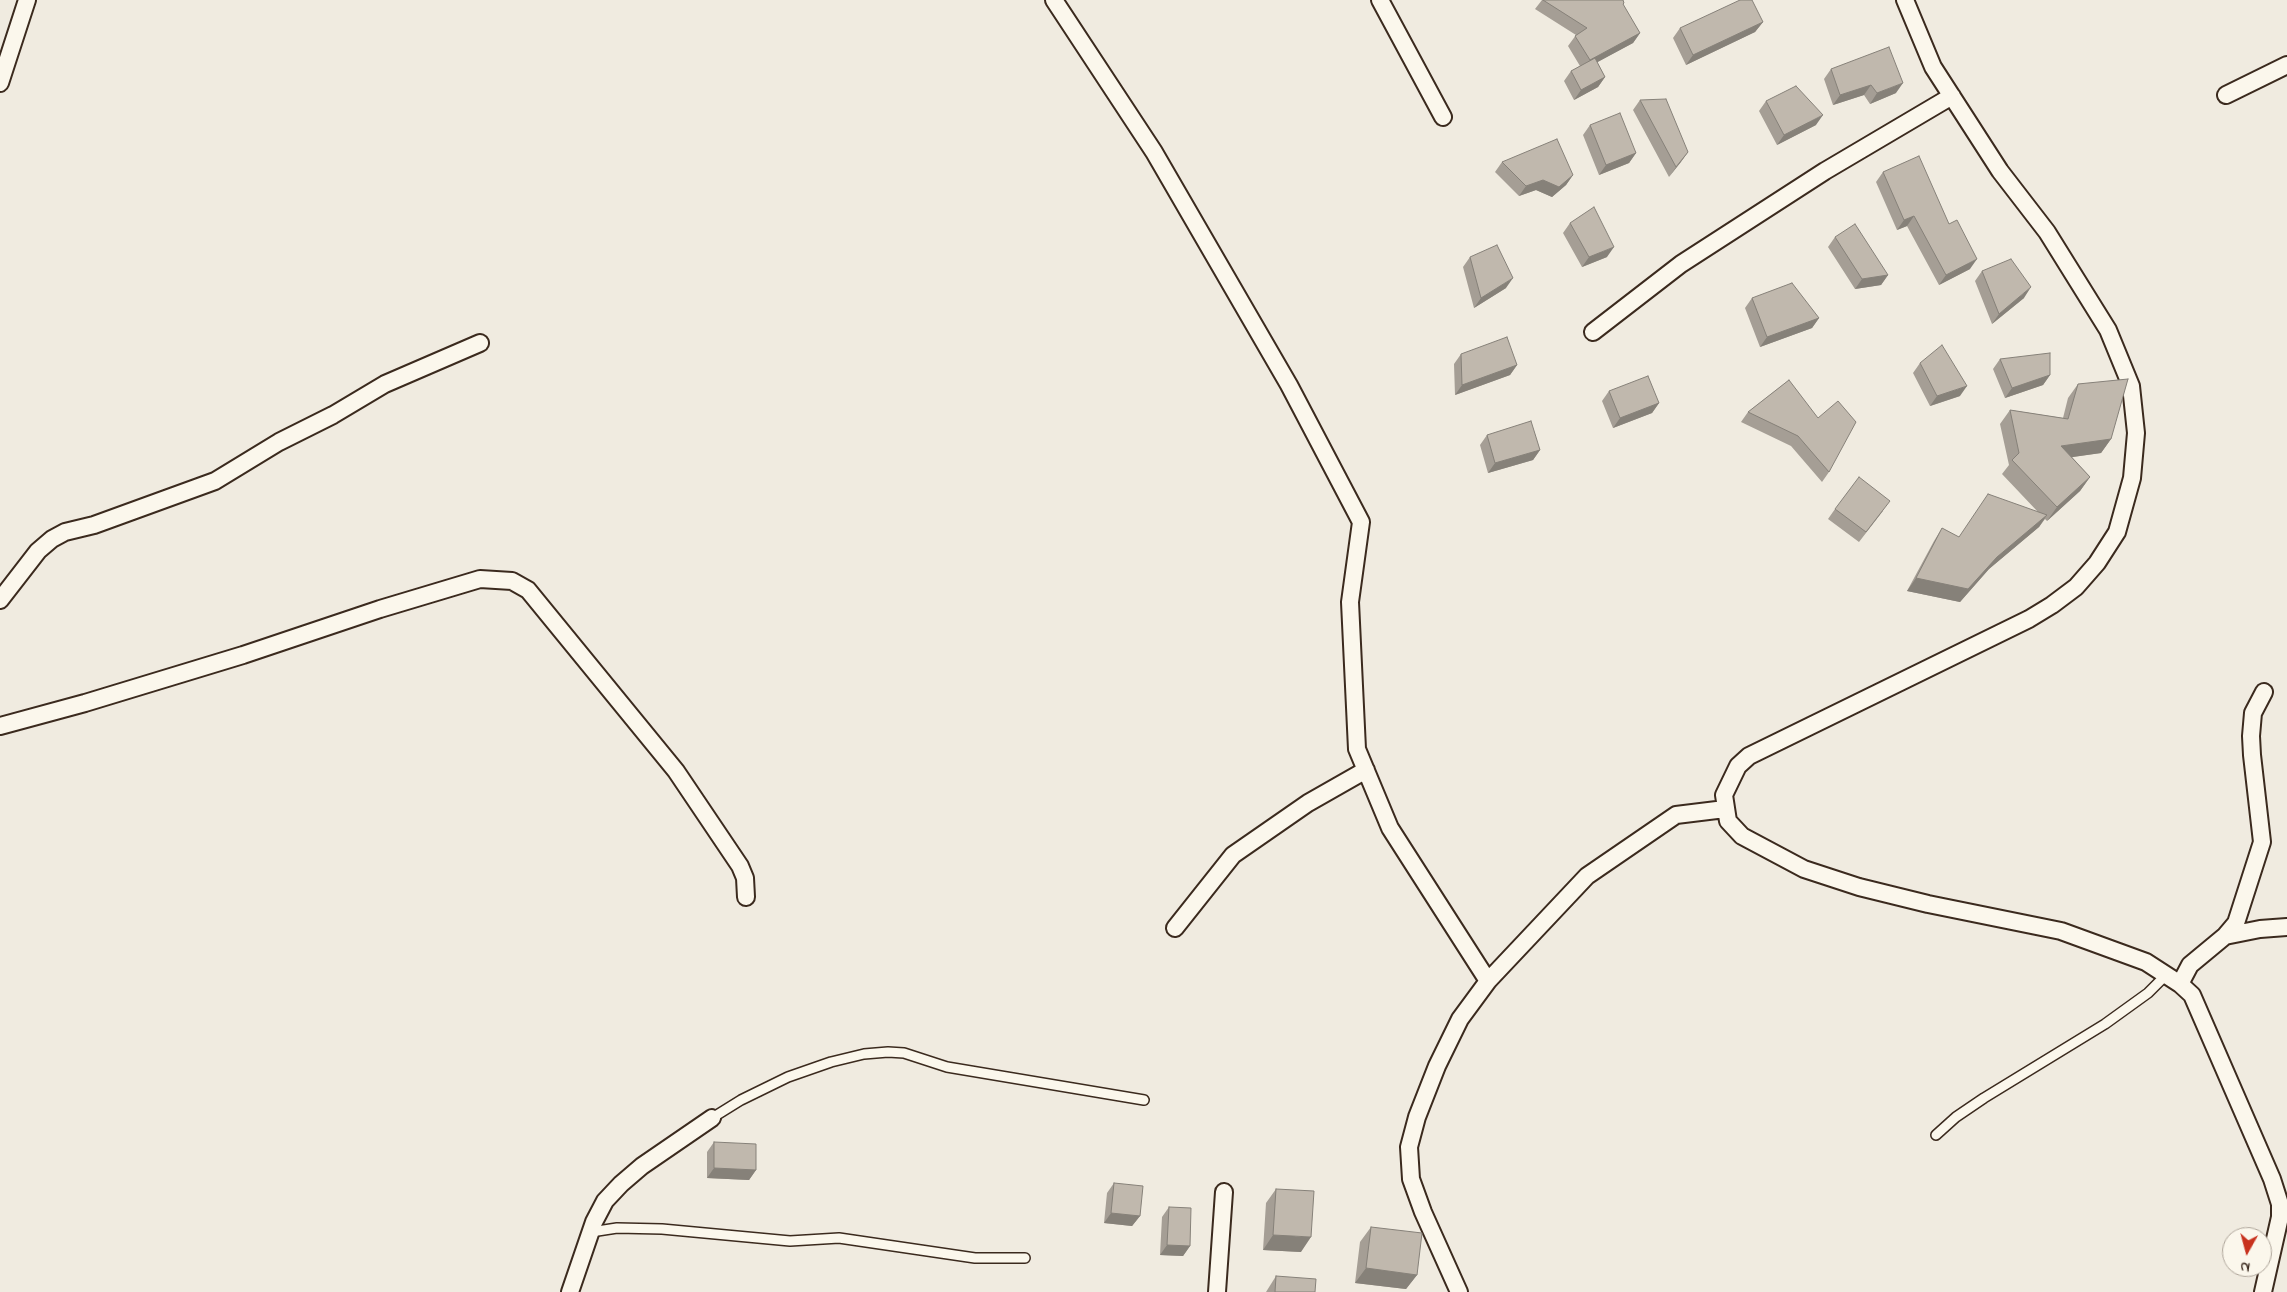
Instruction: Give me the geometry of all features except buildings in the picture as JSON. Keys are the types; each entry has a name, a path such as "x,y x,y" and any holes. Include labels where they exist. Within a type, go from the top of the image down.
{"street":[{"path":"0,82 27,0"},
{"path":"1054,0 1154,152 1289,385 1361,522 1350,602 1357,749 1390,828 1488,981"},
{"path":"1380,0 1443,117"},
{"path":"1904,0 1933,67 2000,171 2047,232 2108,330 2131,386 2136,433 2132,478 2117,532 2096,563 2076,586 2052,605 2020,623 1750,756 1738,766 1724,795 1728,821 1742,836 1804,869 1859,887 1911,900 2061,931 2146,962 2174,979 2192,996 2282,1191 2280,1217 2263,1292"},
{"path":"2226,95 2287,65"},
{"path":"1592,332 1681,264 1825,171 1952,96"},
{"path":"0,600 38,551 64,532 94,525 214,480 279,442 333,415 385,384 480,343"},
{"path":"0,726 85,704 224,661 380,609 480,579 512,581 528,590 676,771 740,866 745,878 746,896"},
{"path":"2174,979 2225,936 2236,923 2262,842 2252,736 2253,713 2264,692"},
{"path":"1175,928 1233,855 1308,803 1366,770"},
{"path":"1459,1292 1423,1212 1411,1179 1409,1147 1417,1117 1437,1066 1460,1019 1488,981 1587,876 1676,815 1725,809"},
{"path":"2225,936 2287,927"},
{"path":"570,1292 590,1232 605,1201 642,1166 712,1118"},
{"path":"1217,1292 1224,1192"}],"lane":[{"path":"1936,1136 1956,1117 1984,1098 2105,1024 2148,993 2174,979"},
{"path":"712,1118 740,1100 788,1077 831,1062 864,1054 888,1052 904,1053 947,1067 1144,1100"},
{"path":"590,1232 617,1228 662,1229 790,1241 839,1238 975,1258 1025,1258"}]}
